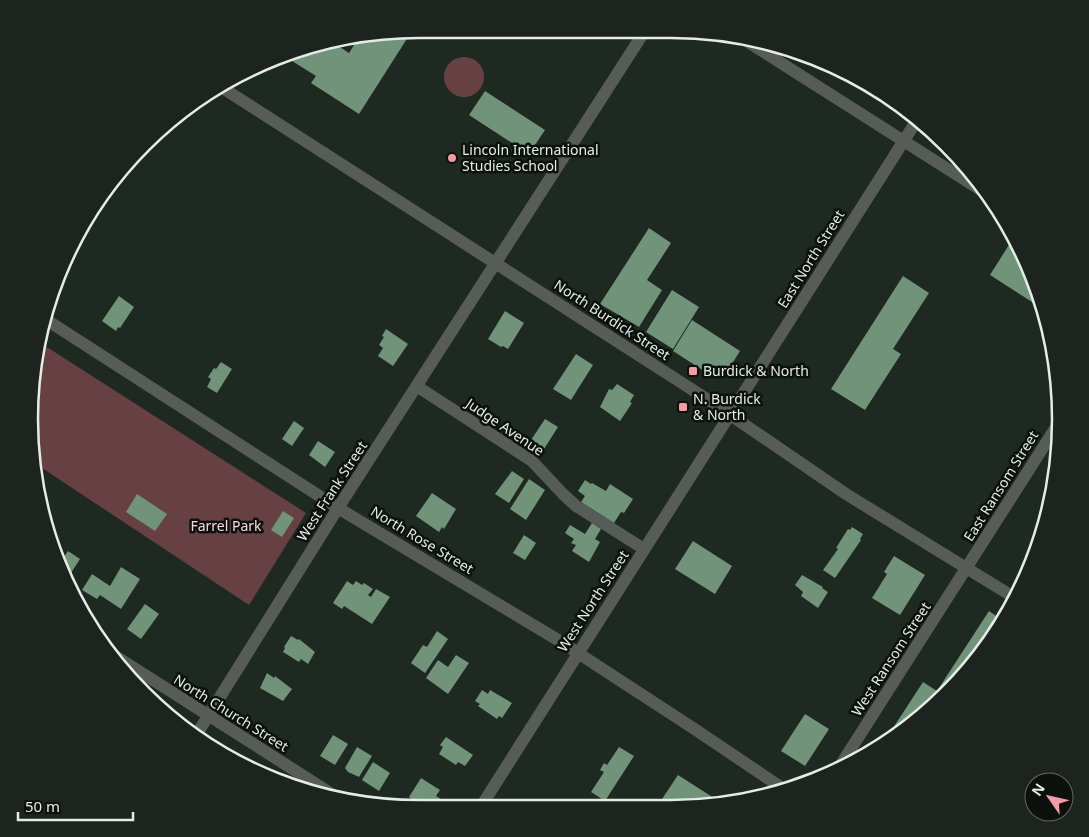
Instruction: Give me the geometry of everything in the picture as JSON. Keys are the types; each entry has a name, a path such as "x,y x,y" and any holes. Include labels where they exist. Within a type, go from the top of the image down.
{"street":[{"name":"West Frank Street","path":"200,730 338,508 418,387 640,38"},
{"path":"757,47 969,183"},
{"name":"North Burdick Street","path":"226,90 730,414 846,494 1008,594"},
{"name":"East North Street","path":"730,414 914,125"},
{"name":"North Rose Street","path":"50,322 338,508 578,653 777,784"},
{"name":"Judge Avenue","path":"418,387 532,461 576,506 644,549"},
{"name":"West North Street","path":"485,800 730,414"},
{"name":"East Ransom Street","path":"967,568 1051,435"},
{"name":"West Ransom Street","path":"846,756 967,568"},
{"name":"North Church Street","path":"127,664 321,787"}],"green space":[{"path":"464,57 478,63 484,77 478,91 464,97 450,91 444,77 450,63"},
{"name":"Farrel Park","path":"45,346 306,513 249,605 41,467 38,443 38,394"}],"building":[{"path":"407,38 359,114 311,83 316,76 291,60 338,46 349,53 355,43"},
{"path":"485,91 545,130 529,154 469,115"},
{"path":"649,228 671,243 647,280 662,290 639,327 600,304"},
{"path":"1009,245 1033,303 990,275"},
{"path":"903,276 929,293 893,349 901,354 865,410 831,389"},
{"path":"672,290 699,307 673,349 646,332"},
{"path":"119,296 134,307 116,331 102,321"},
{"path":"505,311 524,323 508,349 488,339"},
{"path":"692,320 740,351 725,375 715,378 673,351"},
{"path":"386,329 408,344 393,366 378,356 383,348 379,345"},
{"path":"576,354 593,365 571,400 553,389"},
{"path":"221,362 232,369 217,393 207,387 211,379 208,377"},
{"path":"617,384 634,395 630,402 632,403 620,421 600,407 609,389 612,390"},
{"path":"545,419 558,427 544,449 531,440"},
{"path":"294,421 304,428 292,446 282,439"},
{"path":"318,441 335,452 325,467 309,455"},
{"path":"512,471 524,479 509,503 495,494"},
{"path":"529,479 545,490 526,520 510,509"},
{"path":"585,480 606,491 610,484 633,499 624,513 621,512 614,523 581,502 585,496 578,491"},
{"path":"432,493 456,509 444,529 442,527 439,532 416,516"},
{"path":"137,494 167,514 155,531 126,512"},
{"path":"283,511 294,518 282,537 271,530"},
{"path":"592,523 601,529 595,539 600,542 589,562 572,551 576,545 571,543 574,539 565,533 570,525 585,534"},
{"path":"852,527 863,534 861,540 835,578 823,570 838,549 836,548 848,529 850,530"},
{"path":"524,535 536,543 525,560 513,553"},
{"path":"693,541 732,566 715,594 675,569"},
{"path":"68,551 80,559 71,573 67,564 64,557"},
{"path":"894,556 925,575 900,615 872,598 887,574 884,572"},
{"path":"121,567 140,579 121,609 100,595 97,599 82,590 92,574 110,586"},
{"path":"802,575 828,592 818,608 801,596 803,592 795,585"},
{"path":"347,581 353,585 356,581 362,585 364,583 373,589 368,595 371,597 376,589 390,597 372,624 344,606 342,609 333,603"},
{"path":"145,604 159,614 141,639 127,629"},
{"path":"989,611 996,616 973,650 937,691"},
{"path":"437,631 448,639 425,673 411,663 423,645 427,647"},
{"path":"291,636 299,639 315,652 308,664 301,659 299,662 283,652"},
{"path":"456,655 469,663 448,694 426,678 438,660 448,667"},
{"path":"267,673 274,678 275,676 292,689 283,701 260,688"},
{"path":"923,682 937,691 894,727"},
{"path":"482,690 488,694 490,690 512,703 502,718 499,716 497,719 478,706 480,704 475,701"},
{"path":"805,714 829,729 805,766 781,751"},
{"path":"333,735 348,744 335,765 320,756"},
{"path":"446,737 473,755 465,766 458,762 456,765 439,754 443,747 440,745"},
{"path":"357,747 372,756 359,777 348,772 345,768"},
{"path":"619,747 634,756 606,800 603,800 591,792 604,772 600,770 604,763 607,765"},
{"path":"373,762 390,773 379,791 362,780"},
{"path":"678,775 712,797 695,799 661,800"},
{"path":"421,778 440,790 436,796 442,800 413,800 409,797"}],"place":[{"name":"Lincoln International Studies School","path":"452,158"},
{"name":"Burdick & North","path":"693,371"},
{"name":"N. Burdick & North","path":"683,407"}]}
